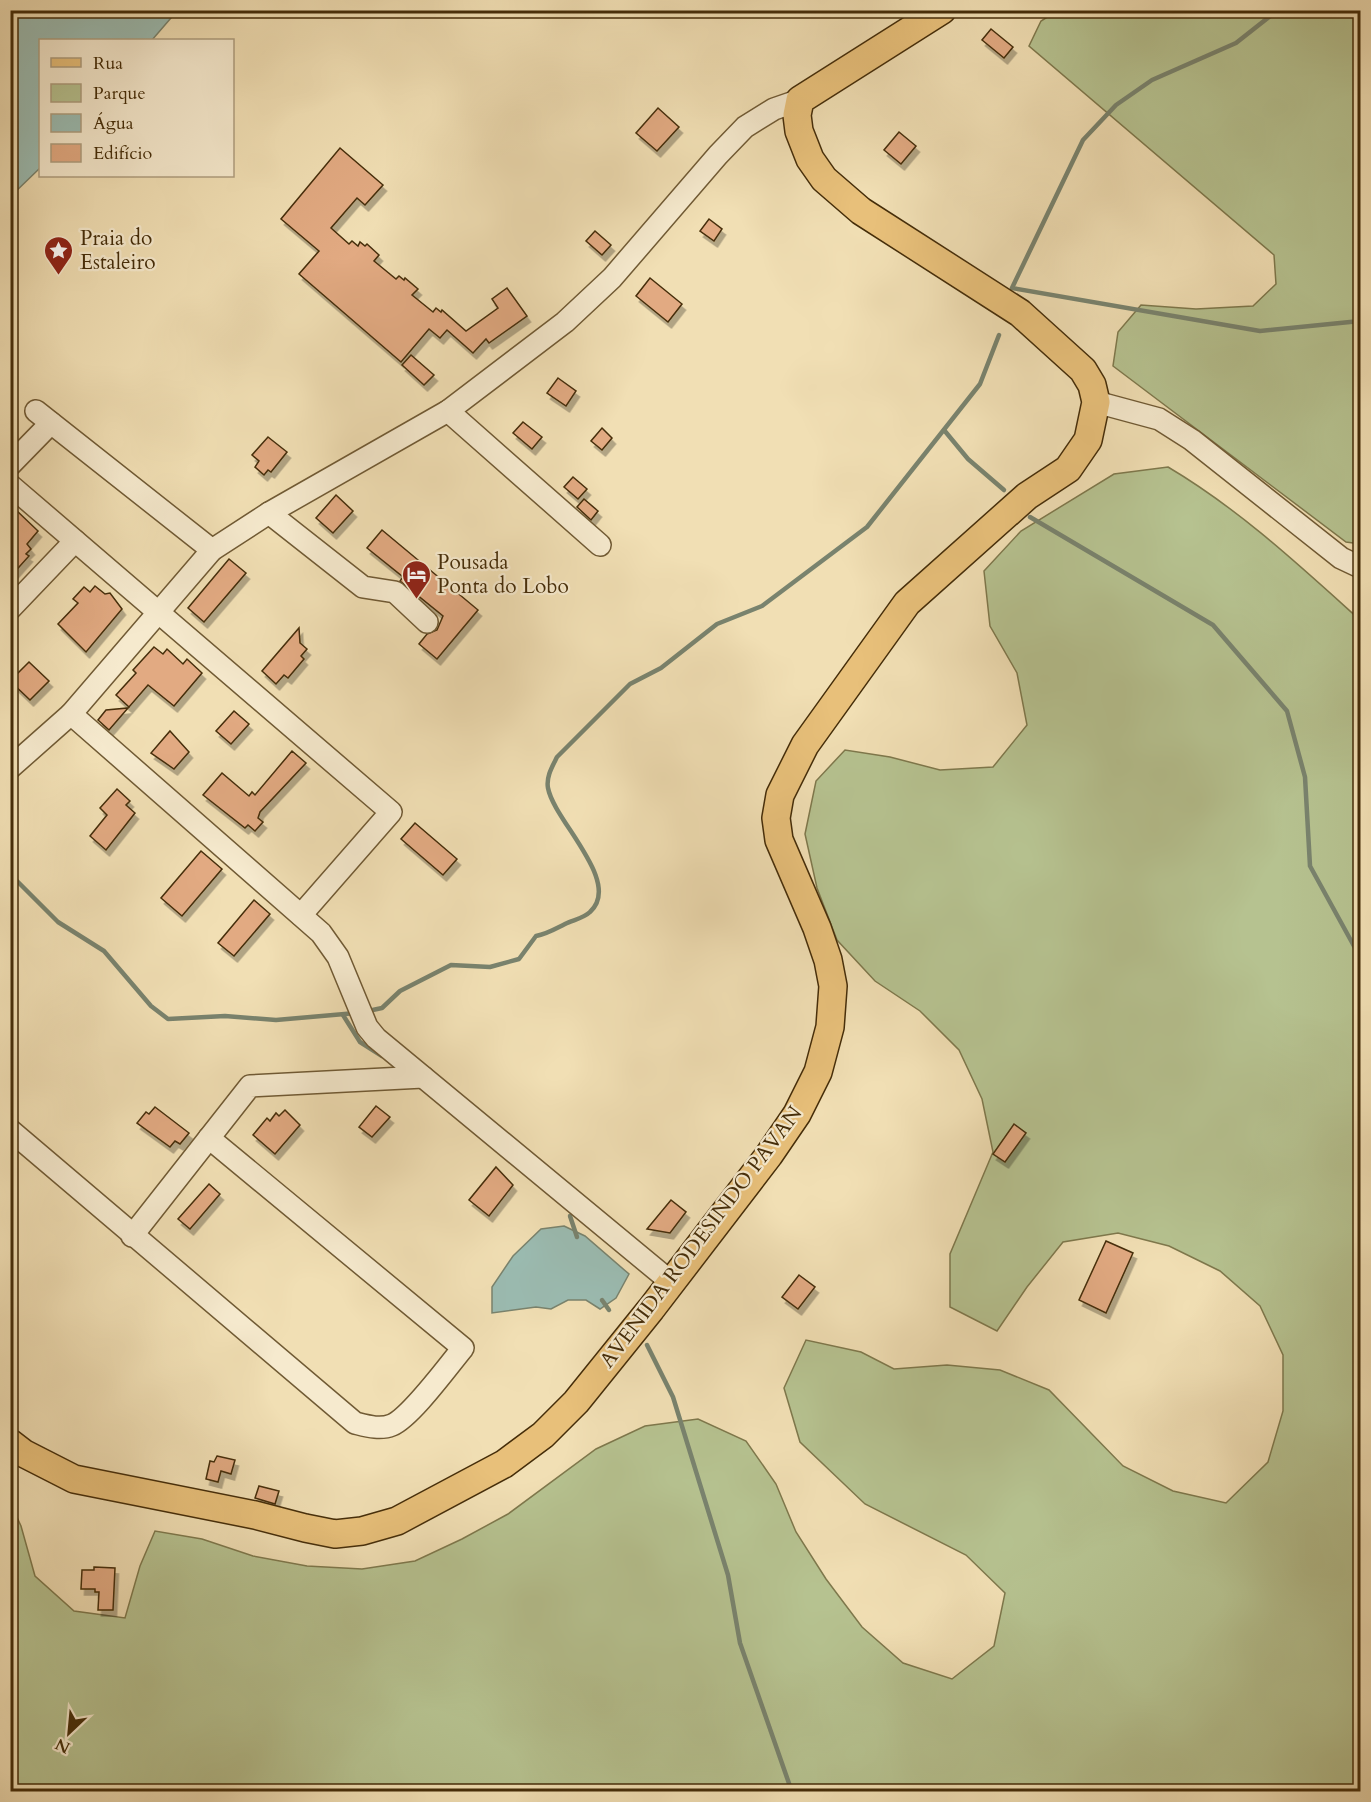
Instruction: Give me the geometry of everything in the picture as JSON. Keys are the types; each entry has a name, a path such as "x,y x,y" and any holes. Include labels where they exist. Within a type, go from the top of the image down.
{"main road":[{"path":"942,10 800,100 797,115 799,131 810,159 824,179 861,211 1020,313 1083,370 1096,402"},
{"name":"AVENIDA RODESINDO PAVAN","path":"10,1443 49,1468 102,1486 255,1515 335,1534 362,1531 397,1521 456,1492 504,1464 543,1435 576,1402 674,1279 797,1114 818,1072 830,1027 833,986 828,960 779,840 776,818 780,795 805,745 907,603 1027,496 1068,469 1088,440 1096,402"}],"street":[{"path":"10,768 71,714 212,550 269,513 448,411 565,322 612,278 745,127 774,109 800,100"},
{"path":"1096,402 1159,419 1192,440 1341,558 1360,567"},
{"path":"448,411 600,545"},
{"path":"10,465 44,417 212,550"},
{"path":"10,485 391,812 301,915"},
{"path":"269,513 363,587 394,592 426,621"},
{"path":"10,609 75,541"},
{"path":"71,714 321,933 338,957 367,1027 376,1038 625,1246 674,1279"},
{"path":"132,1236 250,1086 423,1077"},
{"path":"10,1130 132,1236 355,1423 373,1428 392,1425 463,1348 209,1138"}],"green space":[{"path":"1057,11 1360,11 1360,544 1346,542 1113,366 1118,332 1141,305 1196,309 1253,306 1276,284 1274,255 1029,46 1041,21"},
{"path":"1168,467 1244,519 1360,620 1360,1791 11,1791 10,1502 21,1526 35,1576 74,1611 125,1618 140,1566 155,1531 202,1539 253,1556 307,1566 362,1569 415,1561 508,1514 596,1449 645,1426 698,1419 746,1441 776,1484 796,1532 826,1579 862,1627 903,1663 952,1679 994,1646 1005,1593 966,1555 865,1504 800,1442 784,1388 806,1340 861,1352 894,1369 947,1365 1000,1370 1049,1390 1123,1466 1173,1491 1226,1503 1268,1462 1283,1411 1283,1355 1260,1306 1220,1271 1169,1246 1118,1233 1063,1242 1027,1287 997,1331 950,1307 950,1254 993,1152 982,1099 959,1050 920,1011 875,981 837,940 817,888 805,834 816,781 845,750 890,757 940,770 993,767 1027,725 1017,673 990,626 984,571 1021,531 1114,474"}],"water":[{"path":"11,10 177,11 153,39 39,39 39,169 11,196"},
{"path":"564,1226 585,1236 629,1274 616,1298 600,1309 586,1300 568,1300 551,1309 536,1307 492,1313 492,1287 513,1256 541,1229"}],"building":[{"path":"991,29 1013,47 1004,58 982,40"},
{"path":"658,108 679,127 657,151 636,133"},
{"path":"899,132 916,146 901,164 884,150"},
{"path":"340,148 383,185 365,205 357,198 331,228 349,244 352,241 358,246 360,242 365,246 367,244 379,255 374,261 396,279 399,276 404,280 405,278 418,289 412,295 433,312 436,308 441,312 442,310 466,331 498,308 492,299 507,288 527,316 489,343 486,339 473,353 447,330 440,338 429,329 401,362 299,274 319,251 281,219"},
{"path":"709,219 722,229 714,241 700,231"},
{"path":"595,231 611,245 602,255 586,241"},
{"path":"650,278 682,304 668,322 636,296"},
{"path":"411,355 434,375 424,385 402,365"},
{"path":"558,378 576,391 566,406 547,393"},
{"path":"523,422 542,437 532,449 513,433"},
{"path":"602,428 612,438 602,450 591,441"},
{"path":"268,437 287,452 271,472 268,470 264,475 255,467 259,461 252,455"},
{"path":"573,477 587,489 578,499 564,487"},
{"path":"336,495 353,511 333,533 316,518"},
{"path":"584,499 598,511 591,520 577,507"},
{"path":"16,510 38,531 27,544 31,549 26,554 29,556 10,577 10,538 17,530 10,524 10,517"},
{"path":"382,530 478,610 437,659 419,644 427,634 437,630 443,616 400,581 403,577 367,548"},
{"path":"229,559 246,573 204,622 188,608"},
{"path":"95,586 105,594 110,593 122,609 86,652 58,624 78,603 73,599 84,587 90,592"},
{"path":"299,628 300,643 307,649 301,656 304,659 288,678 284,675 276,684 262,671"},
{"path":"154,647 163,654 167,649 183,664 187,659 202,673 174,706 148,685 129,707 116,695 136,673 133,670"},
{"path":"29,662 49,681 30,700 10,681"},
{"path":"128,708 109,730 98,720 106,710"},
{"path":"234,711 249,724 231,744 216,731"},
{"path":"170,731 189,752 174,769 151,753"},
{"path":"292,751 306,763 260,812 258,818 263,822 255,831 248,825 245,828 203,795 222,773 249,796 252,792 255,795"},
{"path":"117,789 130,801 126,805 135,813 106,850 90,836 107,815 100,808"},
{"path":"415,823 457,859 443,875 401,839"},
{"path":"201,851 222,869 182,916 161,898"},
{"path":"254,900 270,914 234,956 218,943"},
{"path":"376,1106 390,1117 372,1137 359,1127"},
{"path":"155,1107 189,1133 180,1144 175,1141 170,1147 137,1123 146,1112 149,1114"},
{"path":"285,1110 300,1125 275,1154 253,1135 267,1118 270,1121 276,1113 279,1116"},
{"path":"1014,1124 1026,1133 1005,1162 993,1154"},
{"path":"496,1167 513,1185 489,1216 469,1200"},
{"path":"209,1184 220,1194 190,1229 178,1219"},
{"path":"671,1200 686,1212 670,1233 647,1229"},
{"path":"1106,1241 1133,1253 1106,1313 1079,1300"},
{"path":"799,1275 815,1287 798,1309 782,1297"},
{"path":"217,1456 235,1460 231,1474 221,1471 218,1482 206,1479 210,1461 214,1462"},
{"path":"259,1486 279,1491 275,1504 255,1498"},
{"path":"94,1567 115,1568 113,1610 98,1610 99,1592 95,1592 95,1589 81,1589 82,1570 94,1570"}],"waterway":[{"path":"1278,10 1236,43 1152,80 1116,105 1083,140 1012,288 1260,331 1360,321"},
{"path":"368,1011 382,1008 400,991 451,965 490,967 519,959 536,936 590,912 598,899 598,885 593,868 553,802 548,788 551,768 557,757 630,684 661,668 717,624 762,606 867,527 980,384 999,335"},
{"path":"944,430 968,459 1004,490"},
{"path":"1030,517 1213,625 1287,711 1305,777 1310,866 1360,957"},
{"path":"10,874 58,922 104,951 151,1006 168,1019 225,1016 276,1020 356,1013"},
{"path":"343,1015 360,1042 382,1056"},
{"path":"570,1216 577,1237"},
{"path":"602,1300 609,1310"},
{"path":"647,1345 673,1397 728,1575 740,1643 792,1792"}],"place":[{"name":"Praia do Estaleiro","path":"59,276"},
{"name":"Pousada Ponta do Lobo","path":"416,600"}]}
